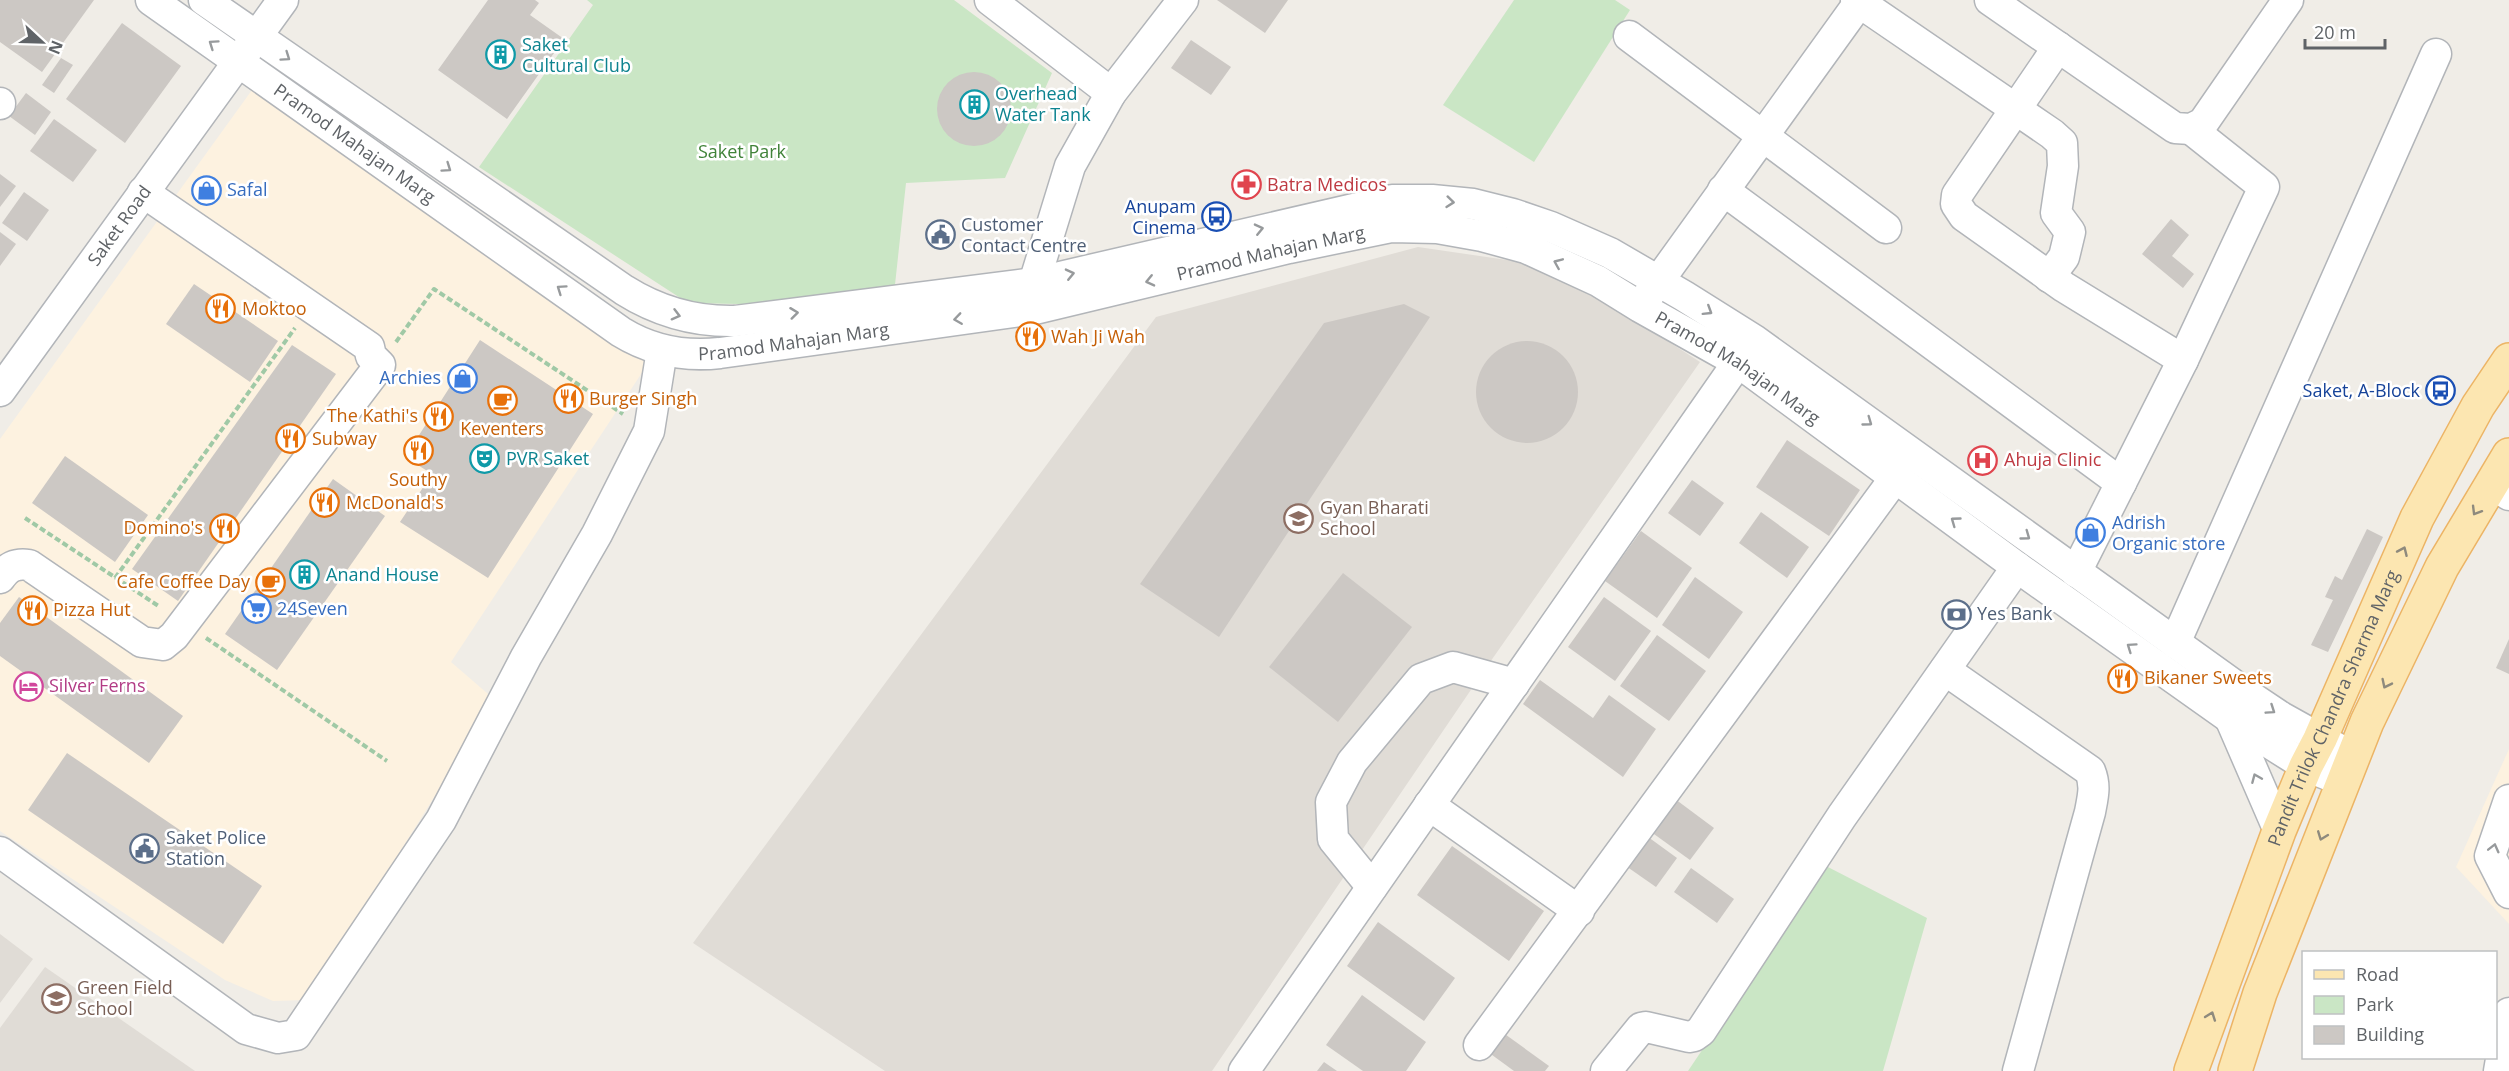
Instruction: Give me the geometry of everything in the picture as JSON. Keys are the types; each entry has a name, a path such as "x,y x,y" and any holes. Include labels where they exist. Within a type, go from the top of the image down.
{"main road":[{"name":"Pandit Trilok Chandra Sharma Marg","path":"2191,1071 2279,831 2417,518 2478,406 2509,360"},
{"name":"Pandit Trilok Chandra Sharma Marg","path":"2235,1071 2260,993 2367,722 2442,567 2505,470"}],"street":[{"name":"Pramod Mahajan Marg","path":"151,0 621,332 662,350 691,354 720,353 1035,296 1391,227 1437,228 1482,236 1526,248 1598,281 1640,307 1746,351 2076,572 2281,717 2313,753"},
{"name":"Pramod Mahajan Marg","path":"204,0 644,303 666,312 712,321 1035,296 1392,200 1463,203 1513,214 1551,227 1610,254 1684,296 1895,478 2230,718 2348,769"},
{"name":"Saket Road","path":"0,391 283,0"},
{"path":"990,0 1111,93"},
{"path":"1035,296 1070,166 1111,93 1183,0"},
{"path":"1990,0 2175,128 2191,129 2203,123 2288,0"},
{"path":"1640,307 1859,1 2052,134 2062,144 2063,166 2056,213 2070,232 2064,257 2049,277"},
{"path":"1629,36 1886,228"},
{"path":"2058,47 1957,195 1956,204 1964,216 2049,277 2183,360"},
{"path":"2175,643 2436,54"},
{"path":"2076,572 2183,360 2264,187 2191,129"},
{"path":"1723,190 2121,483"},
{"path":"0,578 11,566 29,565 142,642 163,645 174,636 380,365 371,356 369,347 143,192"},
{"path":"1598,281 1610,254"},
{"path":"0,852 246,1029 278,1038 296,1035 441,820 526,657 597,534 649,431 662,350"},
{"path":"1244,1071 1746,351"},
{"path":"1479,1044 1579,911 1895,478"},
{"path":"1606,1071 1641,1028 1646,1027 1689,1037 1701,1031 1842,816 2017,567"},
{"path":"1372,887 1333,839 1331,802 1352,762 1421,679 1452,667 1514,684"},
{"path":"1945,670 2090,771 2094,780 2090,812 2018,1071"},
{"path":"2230,718 2279,831"},
{"path":"2509,800 2490,856 2509,894"},
{"path":"1429,805 1579,911"},
{"path":"2499,1071 2509,1013"}],"path":[{"path":"380,365 434,289 649,431"},
{"path":"115,578 310,307"}],"shaded area":[{"path":"252,90 609,338 651,359 451,662 495,700 307,1000 273,1001 225,980 0,831 0,439"},
{"name":"Gyan Bharati School","path":"1418,247 1521,262 1598,296 1700,362 1481,675 1212,1071 885,1071 693,943 1156,317"},
{"path":"2509,749 2509,924 2456,867"},
{"path":"0,934 33,959 0,1003"},
{"name":"Green Field School","path":"45,967 195,1071 0,1071 0,1028"}],"green space":[{"name":"Saket Park","path":"587,0 954,0 1052,73 1005,178 906,183 894,294 795,305 688,303 479,167 593,5"},
{"path":"1514,0 1615,0 1630,10 1534,162 1443,105"},
{"path":"1826,866 1927,918 1883,1071 1688,1071"}],"building":[{"path":"0,0 94,0 42,72 0,42"},
{"name":"Saket Cultural Club","path":"488,0 535,0 539,3 530,15 564,39 507,119 438,70"},
{"path":"1217,0 1288,0 1265,33"},
{"path":"122,23 181,66 125,143 66,99"},
{"path":"1191,40 1231,67 1211,95 1171,68"},
{"path":"61,58 73,65 54,93 42,85"},
{"name":"Overhead Water Tank","path":"974,72 988,75 1000,83 1008,95 1011,109 1008,123 1000,135 988,143 974,146 960,143 948,135 940,123 937,109 940,95 948,83 960,75"},
{"path":"26,93 51,112 35,135 9,116"},
{"path":"54,119 97,150 73,182 30,151"},
{"path":"0,174 16,186 0,207"},
{"path":"24,192 49,210 27,241 2,223"},
{"path":"2171,219 2189,235 2172,256 2194,274 2183,288 2142,254"},
{"path":"0,232 16,244 0,266"},
{"path":"194,284 278,341 250,382 166,324"},
{"path":"1404,304 1430,317 1219,637 1140,584 1324,323"},
{"path":"480,340 593,414 488,578 400,522 432,474 405,457"},
{"path":"1527,341 1547,345 1563,356 1574,372 1578,392 1574,412 1563,428 1547,439 1527,443 1507,439 1491,428 1480,412 1476,392 1480,372 1491,356 1507,345"},
{"path":"292,345 336,374 178,601 132,569"},
{"path":"1787,440 1860,490 1829,536 1756,487"},
{"path":"65,456 148,515 115,562 32,503"},
{"name":"Anand House","path":"333,479 385,516 277,670 225,634"},
{"path":"1692,480 1724,503 1700,536 1668,513"},
{"path":"1761,512 1809,547 1787,578 1739,543"},
{"path":"2367,529 2383,537 2328,652 2311,645 2333,600 2325,597 2335,576 2342,580"},
{"path":"1641,531 1692,568 1657,618 1605,581"},
{"path":"1343,573 1412,627 1338,722 1269,667"},
{"path":"1695,577 1743,612 1709,659 1662,625"},
{"path":"19,597 183,716 149,763 0,656 0,623"},
{"path":"1604,597 1651,631 1615,681 1568,647"},
{"path":"1657,635 1706,671 1669,721 1620,686"},
{"path":"2509,639 2509,674 2496,668"},
{"path":"1540,680 1593,718 1609,695 1656,729 1623,777 1523,704"},
{"name":"Saket Police Station","path":"67,753 262,886 223,944 28,810"},
{"path":"1671,796 1714,828 1690,860 1647,829"},
{"path":"1644,834 1677,858 1656,887 1623,864"},
{"path":"1452,846 1544,911 1509,961 1417,895"},
{"path":"1691,868 1734,899 1717,923 1674,892"},
{"path":"1378,922 1455,978 1424,1021 1347,966"},
{"path":"1362,995 1426,1042 1406,1071 1363,1071 1326,1045"},
{"path":"1502,1032 1549,1066 1545,1071 1514,1071 1488,1052"},
{"path":"1324,1062 1337,1071 1317,1071"}],"place":[{"name":"Saket Cultural Club","path":"501,55"},
{"name":"Overhead Water Tank","path":"974,104"},
{"name":"Batra Medicos","path":"1246,185"},
{"name":"Safal","path":"206,190"},
{"name":"Anupam Cinema","path":"1217,217"},
{"name":"Customer Contact Centre","path":"940,235"},
{"name":"Moktoo","path":"221,309"},
{"name":"Wah Ji Wah","path":"1030,337"},
{"name":"Archies","path":"462,378"},
{"name":"Saket, A-Block","path":"2441,391"},
{"name":"Burger Singh","path":"568,399"},
{"name":"Keventers","path":"502,400"},
{"name":"The Kathi's","path":"439,416"},
{"name":"Subway","path":"291,439"},
{"name":"Southy","path":"418,451"},
{"name":"PVR Saket","path":"485,459"},
{"name":"Ahuja Clinic","path":"1983,460"},
{"name":"McDonald's","path":"325,503"},
{"name":"Gyan Bharati School","path":"1299,518"},
{"name":"Domino's","path":"224,528"},
{"name":"Adrish Organic store","path":"2091,533"},
{"name":"Anand House","path":"305,575"},
{"name":"Cafe Coffee Day","path":"271,582"},
{"name":"24Seven","path":"256,609"},
{"name":"Pizza Hut","path":"32,610"},
{"name":"Yes Bank","path":"1956,614"},
{"name":"Bikaner Sweets","path":"2123,678"},
{"name":"Silver Ferns","path":"28,686"},
{"name":"Saket Police Station","path":"145,848"},
{"name":"Green Field School","path":"56,998"}]}
